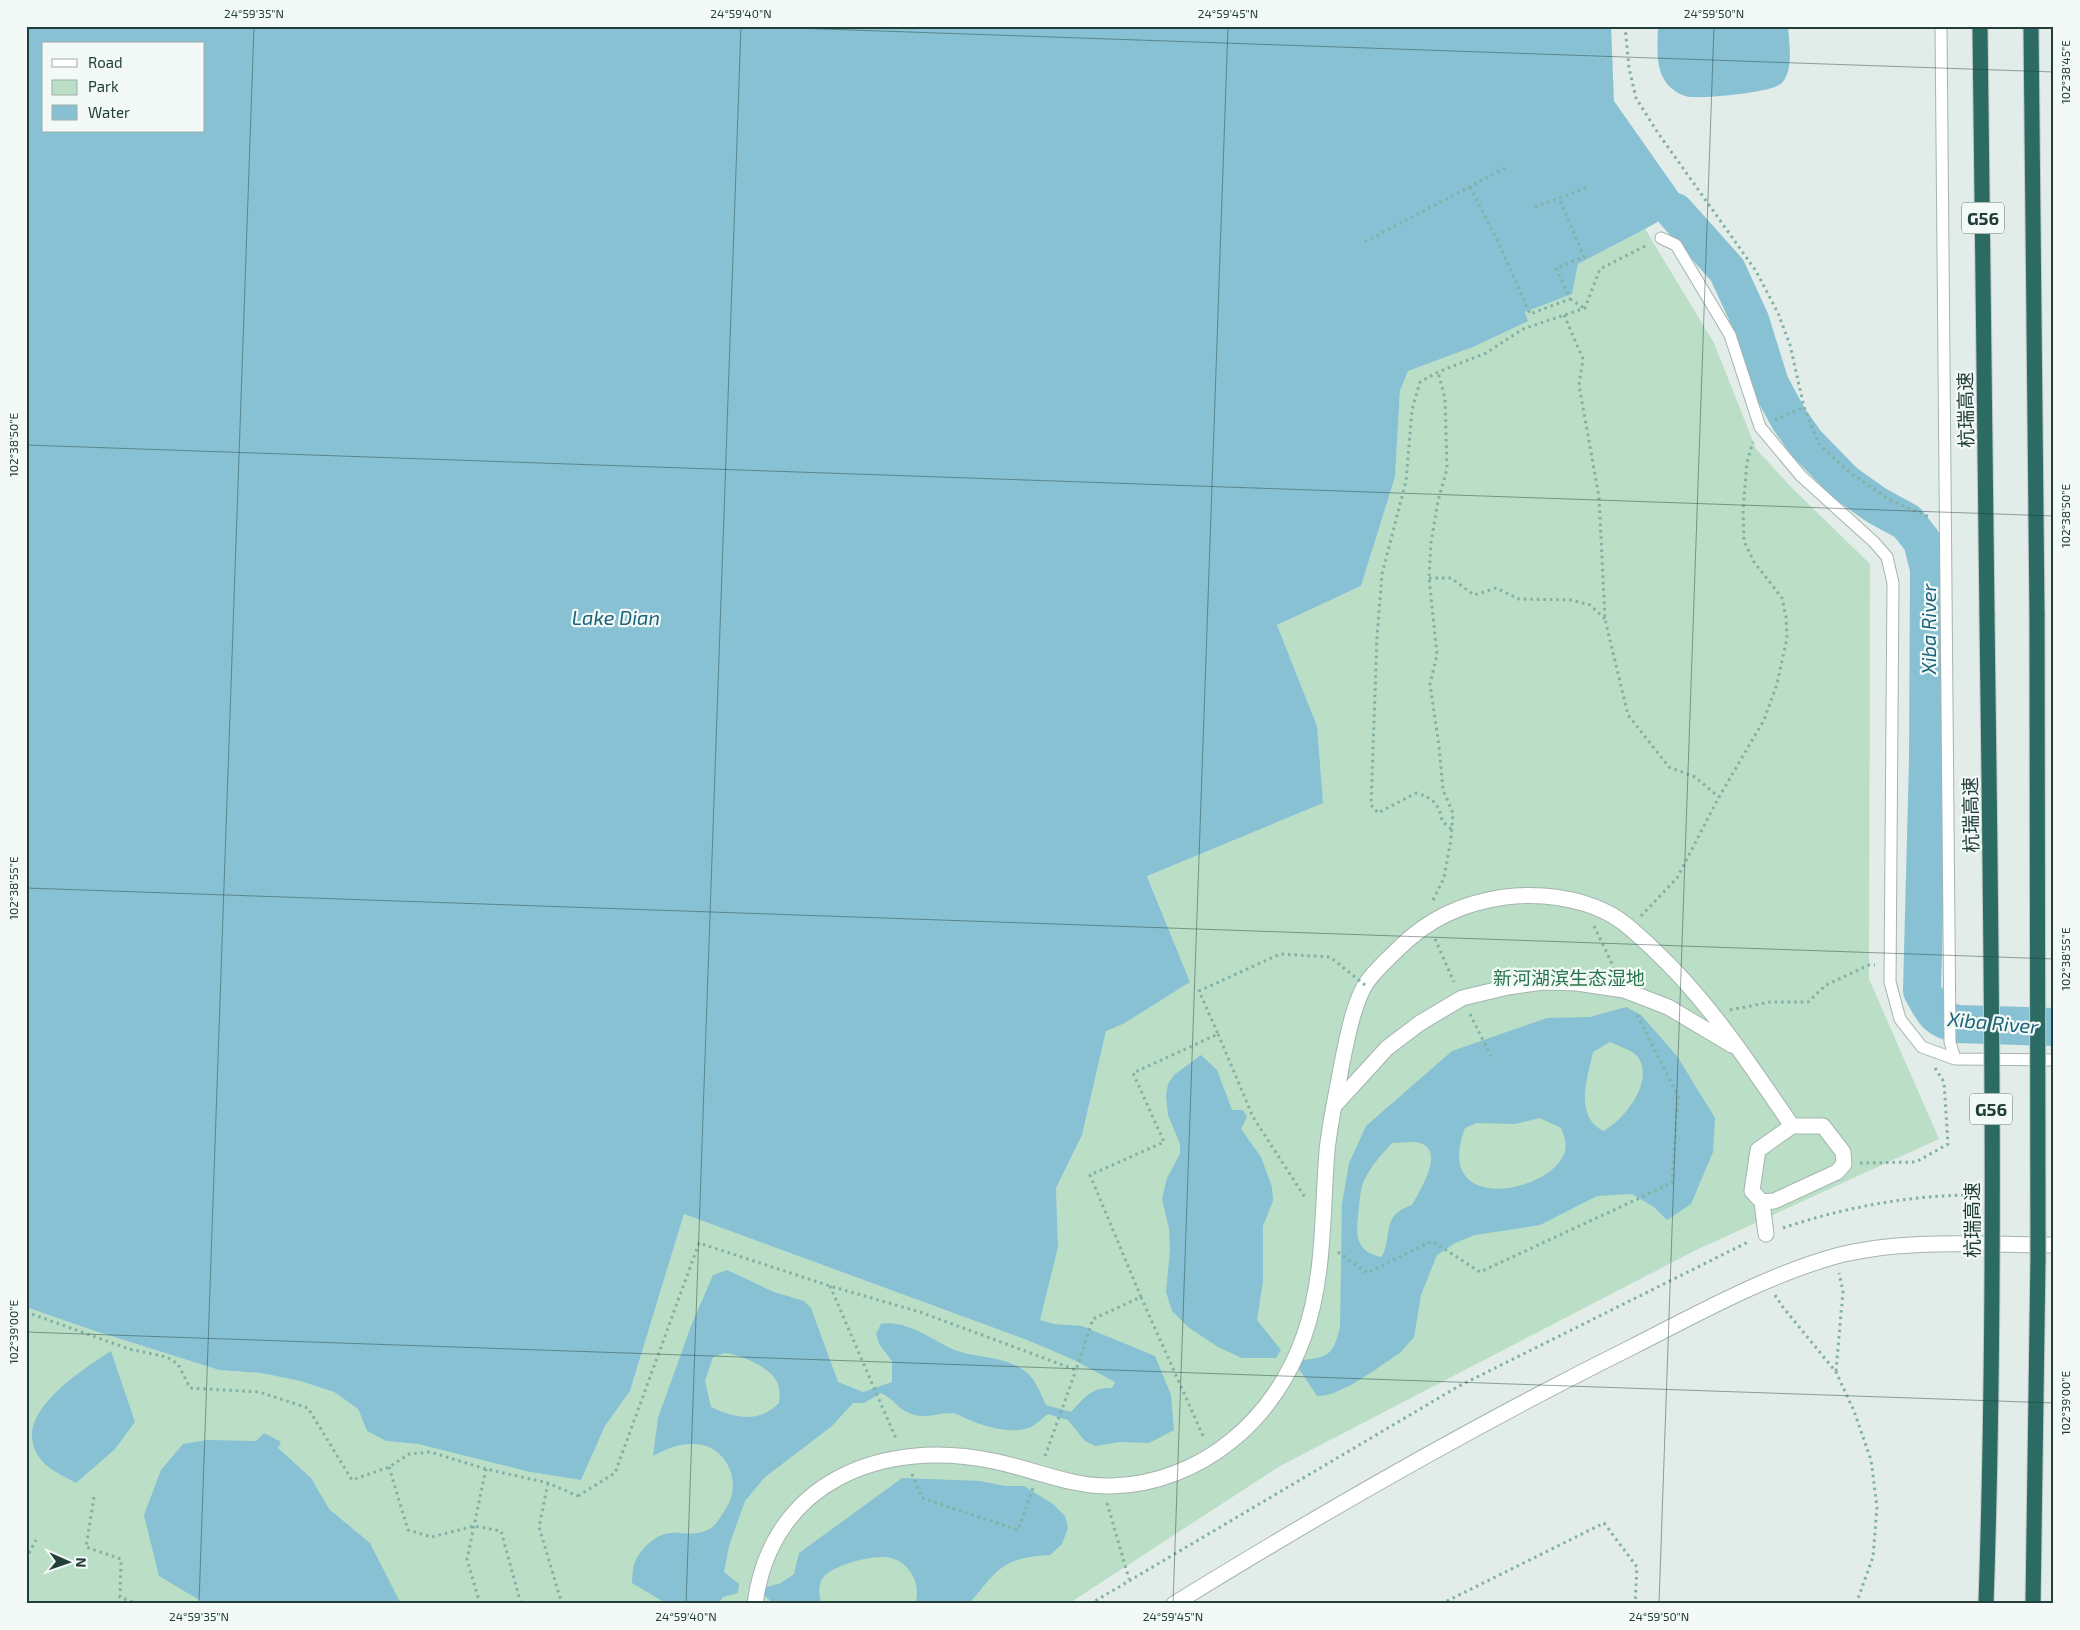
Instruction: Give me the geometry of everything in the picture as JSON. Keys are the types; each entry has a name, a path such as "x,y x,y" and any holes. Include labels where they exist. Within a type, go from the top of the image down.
{"highway":[{"name":"杭瑞高速","path":"1980,26 1991,927 1991,1242 1986,1604"},
{"name":"G56","path":"2031,26 2037,615 2038,1258 2033,1604"}],"street":[{"path":"755,1604 758,1583 768,1553 787,1520 811,1496 836,1479 865,1466 904,1456 956,1456 994,1461 1075,1484 1102,1485 1147,1481 1182,1471 1212,1456 1236,1438 1266,1407 1287,1376 1305,1335 1316,1285 1322,1240 1328,1147 1334,1105 1357,982 1428,923 1458,907 1520,895 1582,902 1612,914 1632,929 1685,979 1741,1051 1792,1126"},
{"path":"1334,1105 1387,1048 1420,1023 1462,998 1508,987 1544,982 1577,983 1624,990 1668,1007 1741,1051"},
{"path":"1762,1202 1774,1201 1837,1172 1844,1164 1843,1152 1823,1126 1792,1126 1758,1150 1752,1191 1762,1202 1766,1234"},
{"path":"1174,1604 1388,1476 1529,1398 1767,1281 1836,1256 1877,1248 1941,1245 2054,1245"}],"lane":[{"path":"1941,26 1950,1042 1955,1060"},
{"path":"1661,238 1676,245 1730,335 1764,425 1801,476 1874,542 1887,557 1893,583 1890,982 1900,1019 1922,1047 1955,1060 2054,1060"}],"path":[{"path":"1626,26 1629,68 1636,98 1658,133 1756,270 1778,313 1790,345 1804,407 1819,444 1849,472 1890,500 1925,516 1946,522"},
{"path":"1365,242 1505,168"},
{"path":"1470,187 1498,242 1530,314 1570,300"},
{"path":"1535,207 1586,188"},
{"path":"1559,198 1584,257 1556,268 1570,300 1585,308"},
{"path":"1585,308 1600,269 1661,238"},
{"path":"1451,829 1442,821 1441,811 1427,796 1416,792 1378,813 1371,805 1377,636 1382,574 1406,481 1412,410 1420,382 1438,372 1486,353 1523,329 1585,308"},
{"path":"1564,315 1583,359 1579,385 1599,497 1605,619 1628,715 1669,767 1695,777 1719,797"},
{"path":"1432,902 1444,878 1453,813 1443,790 1430,684 1437,655 1429,578 1430,543 1438,501 1447,469 1446,398 1438,372"},
{"path":"1632,929 1639,918 1677,878 1719,797 1764,720 1777,684 1787,638 1786,617 1782,598 1754,562 1744,541 1743,510 1747,462 1764,425 1804,407"},
{"path":"1429,578 1451,578 1474,595 1496,588 1519,599 1571,600 1590,605 1605,619"},
{"path":"1427,905 1439,900"},
{"path":"1322,1240 1366,1273 1432,1241 1480,1272 1672,1183 1678,1096 1582,902"},
{"path":"1428,923 1491,1056"},
{"path":"1324,1208 1306,1200 1253,1117 1199,991 1280,954 1330,957 1357,982 1360,970"},
{"path":"1732,1017 1727,1011 1770,1002 1808,1002 1826,985 1869,965 1890,966"},
{"path":"1212,1456 1141,1297 1090,1175 1164,1142 1133,1073 1218,1034"},
{"path":"1844,1164 1916,1162 1948,1144 1944,1082 1922,1047"},
{"path":"1090,1604 1459,1386 1766,1234 1829,1212 1902,1200 1978,1195"},
{"path":"26,1312 128,1348 167,1356 178,1364 190,1388 259,1392 308,1408 352,1480 389,1468 409,1454 430,1452 486,1469 548,1483 578,1496 615,1473 700,1243 830,1286 920,1312 1076,1370"},
{"path":"1836,1256 1843,1291 1836,1372"},
{"path":"1767,1281 1782,1306 1836,1372 1854,1411 1871,1460 1877,1507 1873,1557 1856,1604"},
{"path":"830,1286 898,1443 889,1445"},
{"path":"904,1456 922,1498 1018,1530 1063,1409 1093,1319 1141,1297"},
{"path":"389,1468 408,1530 432,1537 474,1526 501,1531 521,1604"},
{"path":"480,1604 467,1559 486,1469"},
{"path":"548,1483 539,1527 562,1604"},
{"path":"1102,1485 1129,1580"},
{"path":"94,1497 86,1547 121,1559 120,1597 138,1604"},
{"path":"1441,1604 1604,1523 1637,1567 1635,1604"},
{"path":"26,1558 36,1540"}],"green space":[{"name":"新河湖滨生态湿地","path":"1645,229 1714,343 1756,449 1791,487 1870,564 1869,979 1939,1139 1694,1251 1280,1466 1068,1604 26,1604 26,1307 219,1370 261,1373 300,1381 334,1392 358,1409 367,1431 386,1441 418,1444 530,1472 581,1480 605,1426 630,1391 684,1214 1027,1340 1058,1247 1056,1188 1082,1135 1106,1030 1125,1023 1190,982 1147,875 1317,726 1277,625 1361,586 1395,477 1400,391 1408,371 1473,347 1528,320 1525,312 1572,294 1578,264"}],"water":[{"name":"Lake Dian","path":"26,26 1611,26 1614,101 1687,205 1578,264 1572,294 1525,312 1528,321 1473,347 1408,371 1400,391 1395,477 1361,586 1277,625 1317,726 1323,803 1147,876 1190,982 1125,1023 1106,1031 1082,1135 1056,1188 1058,1247 1040,1320 1054,1324 1082,1326 1155,1356 1171,1395 1174,1430 1149,1443 1119,1442 1095,1446 1085,1441 1068,1420 1048,1414 1026,1429 1002,1430 979,1424 953,1413 926,1416 915,1415 905,1411 881,1393 864,1403 853,1403 832,1426 764,1478 745,1501 729,1546 724,1572 739,1584 738,1593 723,1597 718,1604 667,1604 632,1583 633,1568 636,1560 644,1548 662,1535 702,1532 711,1528 727,1507 733,1486 732,1475 722,1456 704,1445 681,1445 653,1456 658,1418 691,1326 713,1275 727,1270 774,1292 804,1301 811,1308 838,1382 863,1392 892,1382 892,1361 879,1344 876,1334 881,1324 890,1323 908,1327 952,1349 1000,1360 1018,1367 1026,1372 1038,1387 1046,1405 1071,1412 1088,1394 1099,1389 1112,1388 1115,1382 1072,1359 1027,1340 684,1214 630,1391 605,1426 581,1480 530,1472 418,1444 386,1441 367,1431 358,1409 334,1392 300,1381 261,1373 219,1370 26,1307","holes":["725,1353 738,1356 767,1370 776,1380 780,1394 779,1403 771,1410 763,1414 746,1417 729,1414 711,1407 705,1381 713,1357"]},
{"path":"1658,26 1788,26 1790,56 1786,77 1776,87 1766,90 1711,97 1684,96 1666,83 1661,73 1658,53"},
{"path":"1626,1007 1641,1015 1677,1056 1715,1118 1713,1152 1691,1204 1667,1220 1654,1207 1632,1194 1597,1196 1540,1225 1475,1235 1455,1243 1437,1255 1421,1295 1414,1337 1400,1353 1371,1373 1337,1392 1317,1396 1299,1369 1303,1360 1319,1357 1329,1352 1338,1336 1340,1327 1342,1204 1349,1163 1366,1126 1452,1051 1547,1018 1590,1017","holes":["1610,1042 1629,1050 1638,1057 1643,1077 1640,1088 1628,1110 1620,1119 1603,1131 1588,1116 1585,1096 1593,1052","1540,1118 1561,1128 1566,1144 1565,1151 1554,1168 1537,1179 1517,1186 1496,1189 1478,1185 1464,1174 1459,1156 1465,1128 1477,1123 1515,1124","1392,1143 1420,1143 1427,1147 1431,1154 1428,1172 1412,1205 1402,1209 1392,1220 1382,1257 1366,1250 1361,1245 1357,1232 1360,1194 1373,1166"]},
{"path":"1201,1055 1217,1070 1232,1110 1243,1110 1247,1117 1241,1129 1261,1157 1272,1187 1273,1201 1263,1226 1263,1281 1257,1320 1281,1350 1276,1358 1242,1358 1218,1347 1188,1327 1172,1311 1166,1292 1170,1250 1169,1229 1162,1199 1167,1178 1180,1154 1180,1144 1168,1115 1166,1095 1168,1084 1174,1075"},
{"path":"111,1351 135,1422 115,1449 76,1483 46,1465 34,1448 32,1432 38,1415 49,1399 81,1371"},
{"path":"264,1433 281,1442 278,1448 311,1478 329,1509 370,1543 401,1604 206,1604 159,1576 144,1515 161,1470 183,1444 207,1440 256,1441"},
{"path":"902,1478 980,1481 1005,1486 1024,1486 1053,1504 1065,1516 1068,1528 1062,1544 1050,1555 1034,1556 1011,1562 995,1573 969,1604 915,1604 917,1590 911,1573 899,1561 884,1557 874,1557 852,1562 832,1570 821,1581 819,1587 822,1604 774,1604 763,1594 764,1588 781,1583 794,1574 799,1553"}],"waterway":[{"name":"Xiba River","path":"1675,212 1727,270 1750,320 1770,384 1789,419 1806,443 1845,483 1876,505 1907,522 1922,541 1929,569 1928,760 1922,991 1936,1013 1951,1022 1959,1024 2054,1027"}]}
